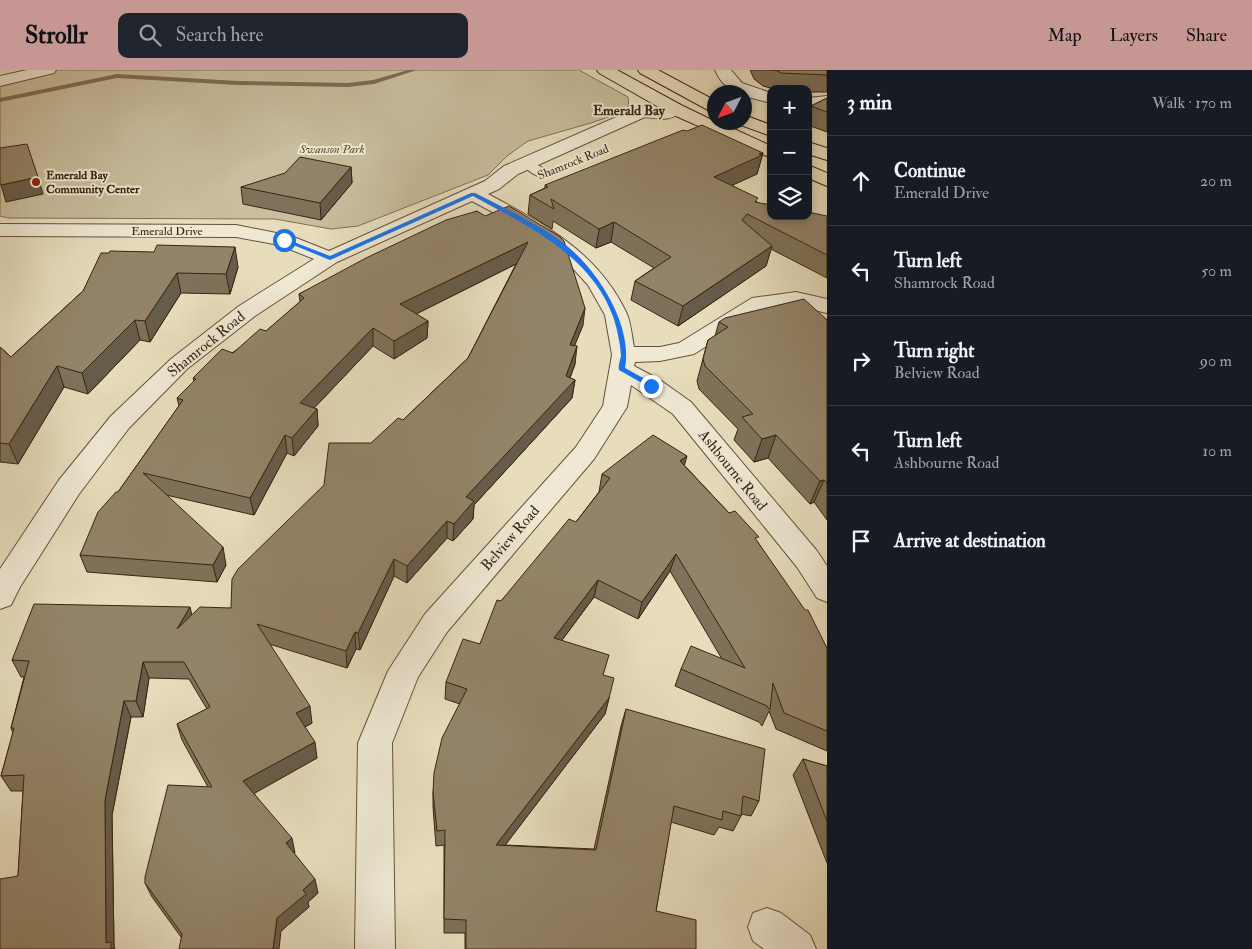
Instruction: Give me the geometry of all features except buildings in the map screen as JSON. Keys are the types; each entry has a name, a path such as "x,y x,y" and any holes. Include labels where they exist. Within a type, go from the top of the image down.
{"highway":[{"path":"605,70 669,112 767,151"},
{"path":"624,70 665,94 669,112"},
{"path":"646,70 707,102"},
{"path":"669,112 695,112 707,116"},
{"path":"752,123 769,130"},
{"path":"745,130 767,136"},
{"path":"812,149 827,155"},
{"path":"812,173 827,180"}],"street":[{"path":"0,81 48,70"},
{"path":"723,70 727,80 744,90 767,97"},
{"path":"812,103 827,102"},
{"name":"Shamrock Road","path":"0,596 6,582 69,487 120,422 179,364 246,310 330,258 482,190 519,167 643,112 669,112"},
{"path":"652,130 668,123 669,112"},
{"name":"Shamrock Road","path":"603,130 624,142"},
{"name":"Shamrock Road","path":"482,190 522,182 566,165"},
{"name":"Belview Road","path":"376,949 375,743 404,671 436,623 585,454 615,407 623,362 616,315 597,282 566,248 527,223 482,190"},
{"name":"Emerald Drive","path":"0,230 236,231 284,240 330,258"},
{"path":"623,362 686,349 760,303 796,299 827,306"},
{"name":"Ashbourne Road","path":"623,362 651,386 682,408 807,560 827,590"}],"lane":[{"path":"519,167 543,174"}],"green space":[{"name":"Swanson Park","path":"57,70 579,70 628,97 629,110 528,141 507,156 488,175 358,226 331,229 275,219 8,218 0,216 0,82"}],"waterway":[{"path":"0,100 117,76 238,83 348,85 374,82 414,70"}],"place":[{"name":"Emerald Bay Community Center","path":"36,182"}],"district":[{"name":"Emerald Bay","path":"629,110"}],"route":[{"path":"284,240 330,258 473,194 527,223 566,248 597,282 616,315 624,355 621,369 651,386"}]}
